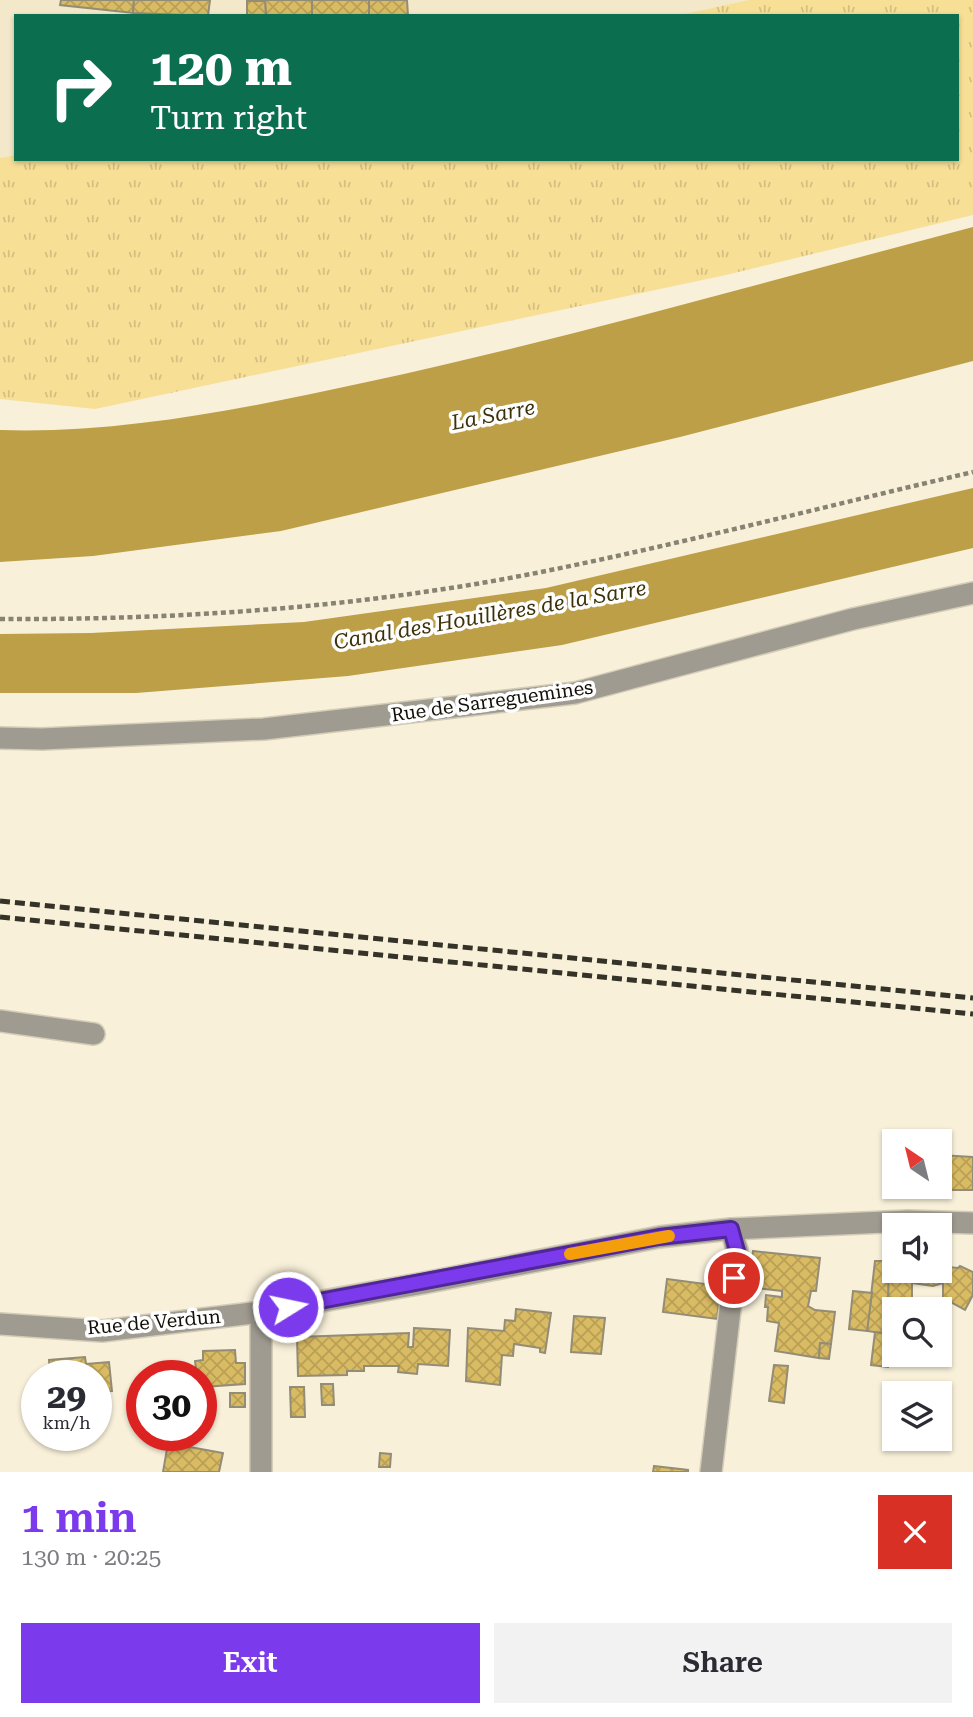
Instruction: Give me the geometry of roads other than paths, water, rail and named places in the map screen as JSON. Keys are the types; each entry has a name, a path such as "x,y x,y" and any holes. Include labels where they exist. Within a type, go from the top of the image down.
{"street":[{"name":"Rue de Sarreguemines","path":"0,738 42,739 264,730 575,694 853,619 973,593"},
{"path":"0,1021 94,1034"},
{"name":"Rue de Verdun","path":"0,1324 102,1331 261,1311 424,1283 659,1237 731,1229 908,1221 973,1223"},
{"path":"712,1472 737,1251 731,1229"},
{"path":"261,1311 261,1472"}],"water":[{"name":"La Sarre","path":"973,227 973,361 680,437 281,531 93,556 0,562 0,430 92,428 138,423 231,410 322,392 595,328"},
{"name":"Canal des Houillères de la Sarre","path":"973,488 973,548 562,645 348,676 136,693 0,693 0,634 91,633 304,622 546,588"}],"railway":[{"path":"0,901 973,998"},
{"path":"0,917 973,1014"}]}
